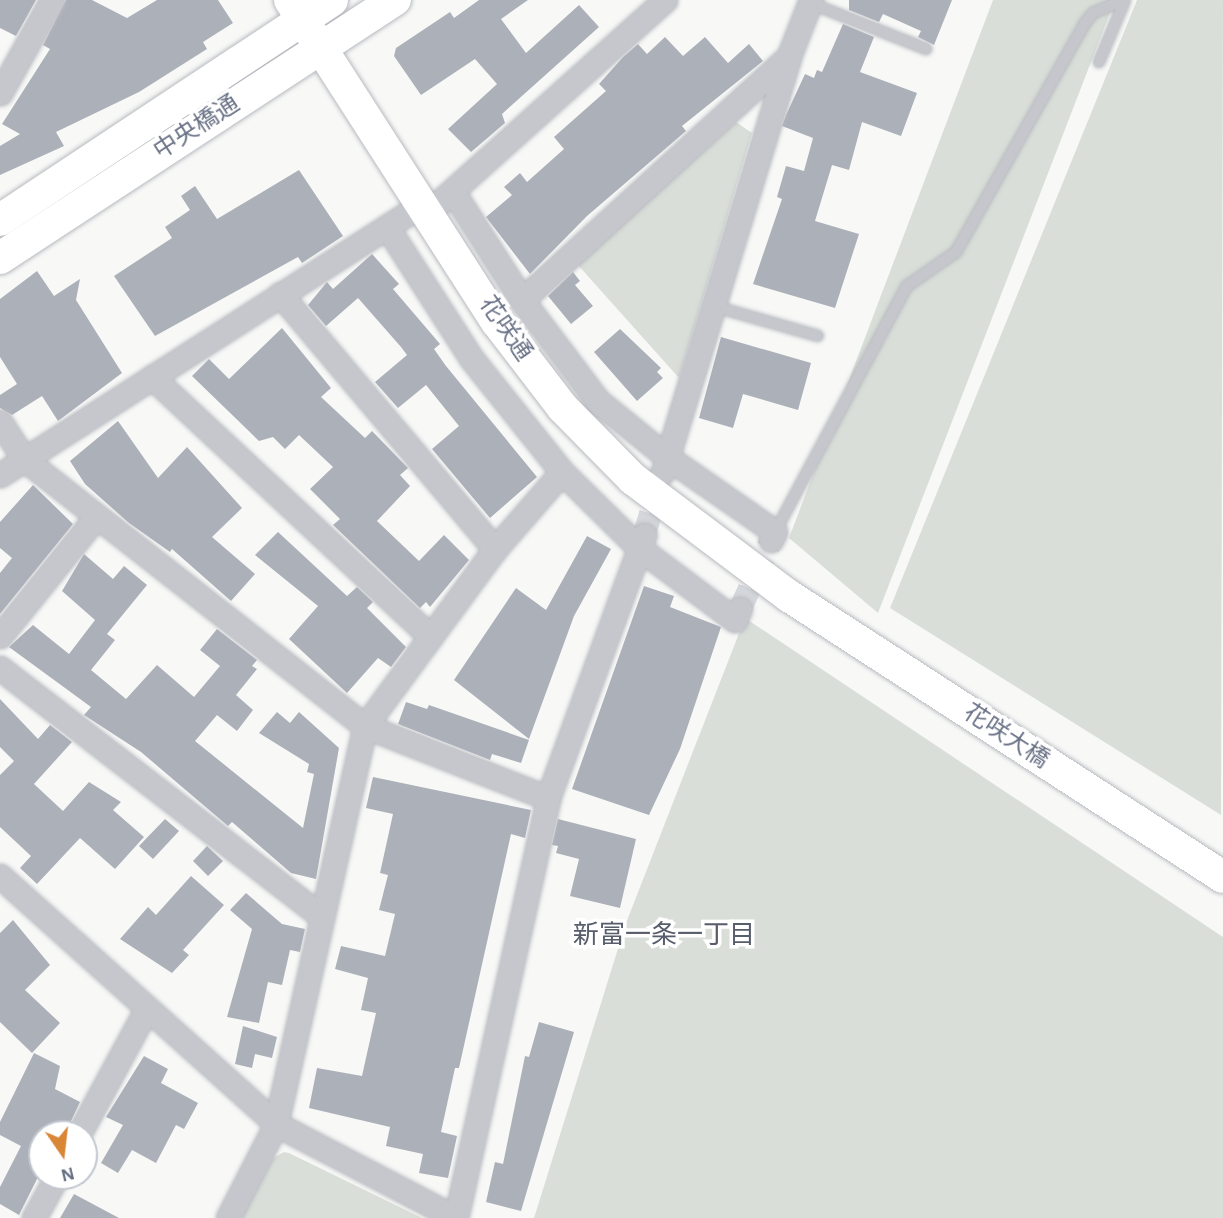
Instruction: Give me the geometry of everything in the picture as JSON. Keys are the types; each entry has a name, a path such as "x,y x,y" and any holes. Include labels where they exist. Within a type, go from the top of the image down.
{"street":[{"path":"0,93 52,0"},
{"name":"中央橋通","path":"6,229 297,10 332,0"},
{"name":"中央橋通","path":"6,229 323,47 395,0"},
{"path":"0,475 387,227 453,192 665,0"},
{"path":"665,465 789,56 811,2"},
{"name":"花咲通","path":"297,10 426,207 497,322 563,408 664,506 789,596"},
{"path":"522,300 789,56"},
{"path":"453,192 522,300 598,401 665,465 773,536"},
{"path":"387,227 471,358 562,472 735,620 740,609"},
{"path":"280,294 495,549"},
{"path":"152,377 431,637"},
{"path":"0,422 24,459 365,726 548,798"},
{"path":"228,1218 276,1125 365,726 495,549 562,472"},
{"path":"0,636 97,516"},
{"path":"3,883 147,1007 276,1125 456,1218 548,798 642,541"},
{"name":"花咲大橋","path":"789,596 1223,877"},
{"path":"0,668 322,917"},
{"path":"86,1120 147,1007"},
{"path":"34,1218 49,1190"}],"lane":[{"path":"1099,62 1124,0"},
{"path":"773,536 906,286 956,252 1085,23 1093,13 1124,0"},
{"path":"811,2 926,48"},
{"path":"713,306 818,336"}],"shaded area":[{"path":"993,0 1115,0 878,613 789,538"},
{"path":"1137,0 1223,0 1221,815 890,608"},
{"path":"736,122 752,133 679,378 577,264"},
{"path":"745,618 1223,937 1223,1218 534,1218 626,923"},
{"path":"284,1152 422,1218 241,1218 273,1158"}],"building":[{"path":"0,0 36,0 16,36 0,28"},
{"path":"66,0 92,0 127,18 157,0 218,0 233,23 203,42 207,49 139,92 56,132 64,146 0,175 0,146 20,134 2,124 50,49 43,45"},
{"path":"479,0 528,0 501,19 526,53 579,5 599,27 502,114 505,123 471,152 448,129 497,84 475,59 421,95 394,56 396,48 450,12 454,18"},
{"path":"849,0 952,0 934,45 918,37 921,31 883,14 879,22 849,10"},
{"path":"843,24 874,37 860,72 917,93 901,136 862,122 849,170 832,165 815,221 859,234 835,308 753,284 782,199 777,197 786,166 804,171 813,138 782,126 805,74 814,78 817,70 822,72"},
{"path":"665,37 683,56 705,37 728,63 749,44 763,61 682,126 686,131 587,216 530,274 486,217 512,195 504,187 520,173 527,182 564,149 554,137 606,91 599,84 623,57 638,44 647,54"},
{"path":"299,170 343,236 302,263 298,257 155,336 114,276 172,238 165,227 190,210 181,196 195,186 217,219"},
{"path":"372,254 399,284 393,289 440,344 434,349 446,366 537,477 490,518 432,449 459,426 426,385 398,408 375,382 407,355 401,347 358,298 326,326 308,305 327,282 333,289"},
{"path":"37,271 54,296 80,279 76,300 122,373 58,421 42,396 12,415 0,408 0,395 17,384 0,357 0,299"},
{"path":"573,272 580,281 575,285 593,306 571,324 548,296"},
{"path":"282,328 331,388 321,397 365,438 372,431 408,468 400,475 410,486 377,521 419,561 444,535 469,560 430,607 426,602 420,608 333,525 340,519 310,489 333,467 299,435 285,449 273,437 259,441 192,376 209,359 229,379"},
{"path":"620,329 661,368 657,372 663,378 637,401 594,352"},
{"path":"721,337 811,363 798,410 743,394 733,428 699,418"},
{"path":"118,421 158,478 187,447 242,508 212,537 255,574 231,601 172,549 170,552 129,523 85,484 70,461"},
{"path":"33,485 73,524 0,614 0,573 12,558 0,548 0,522"},
{"path":"278,532 347,596 357,587 373,602 367,608 406,647 391,667 378,658 347,693 289,639 318,606 255,555"},
{"path":"587,536 611,549 574,616 529,739 454,680 516,588 546,610"},
{"path":"84,554 113,579 124,566 147,585 107,634 115,640 91,670 126,699 157,665 194,697 220,666 200,650 217,629 257,660 252,666 257,669 236,695 253,710 237,731 217,715 195,741 303,828 314,774 307,772 309,764 259,733 277,712 290,723 299,712 339,748 316,879 291,873 232,822 228,826 141,752 84,715 91,707 9,647 33,625 69,654 95,620 62,591"},
{"path":"644,586 674,596 670,607 721,627 680,749 649,815 572,789"},
{"path":"0,699 38,739 50,725 72,742 34,784 63,811 89,782 121,802 113,810 144,837 115,869 80,838 37,884 20,868 31,856 0,827 0,775 14,761 0,747"},
{"path":"406,702 427,709 429,705 529,740 521,763 492,754 490,760 398,724"},
{"path":"373,777 531,810 525,838 511,834 459,1068 455,1068 441,1132 457,1136 448,1178 419,1173 423,1154 386,1146 390,1127 309,1108 317,1068 362,1076 376,1013 361,1010 368,978 335,969 341,946 385,956 395,914 379,910 388,875 380,873 393,814 366,808"},
{"path":"165,819 179,831 153,859 139,846"},
{"path":"558,819 636,839 620,908 570,896 579,859 556,853 558,846 552,845"},
{"path":"207,846 223,861 208,876 193,861"},
{"path":"191,876 224,905 183,950 189,955 172,973 120,939 148,907 156,915"},
{"path":"246,893 282,924 305,929 300,952 290,950 282,985 268,982 259,1023 227,1017 252,929 230,910"},
{"path":"13,920 50,965 25,990 60,1023 32,1053 0,1022 0,933"},
{"path":"539,1022 574,1032 521,1211 486,1202 495,1162 503,1164 525,1056 529,1057"},
{"path":"243,1026 277,1037 272,1058 255,1054 252,1068 235,1064"},
{"path":"34,1053 60,1066 55,1089 80,1102 72,1120 28,1120 28,1190 32,1190 19,1215 0,1204 0,1187 21,1146 0,1135 0,1122"},
{"path":"144,1056 168,1069 161,1083 198,1103 184,1129 176,1125 156,1163 132,1150 118,1173 101,1163 123,1125 106,1117"},
{"path":"74,1194 119,1218 60,1218"}],"tunnel":[{"path":"644,535 660,482"},
{"path":"740,609 771,540"}],"district":[{"name":"新富一条一丁目","path":"664,936"}]}
